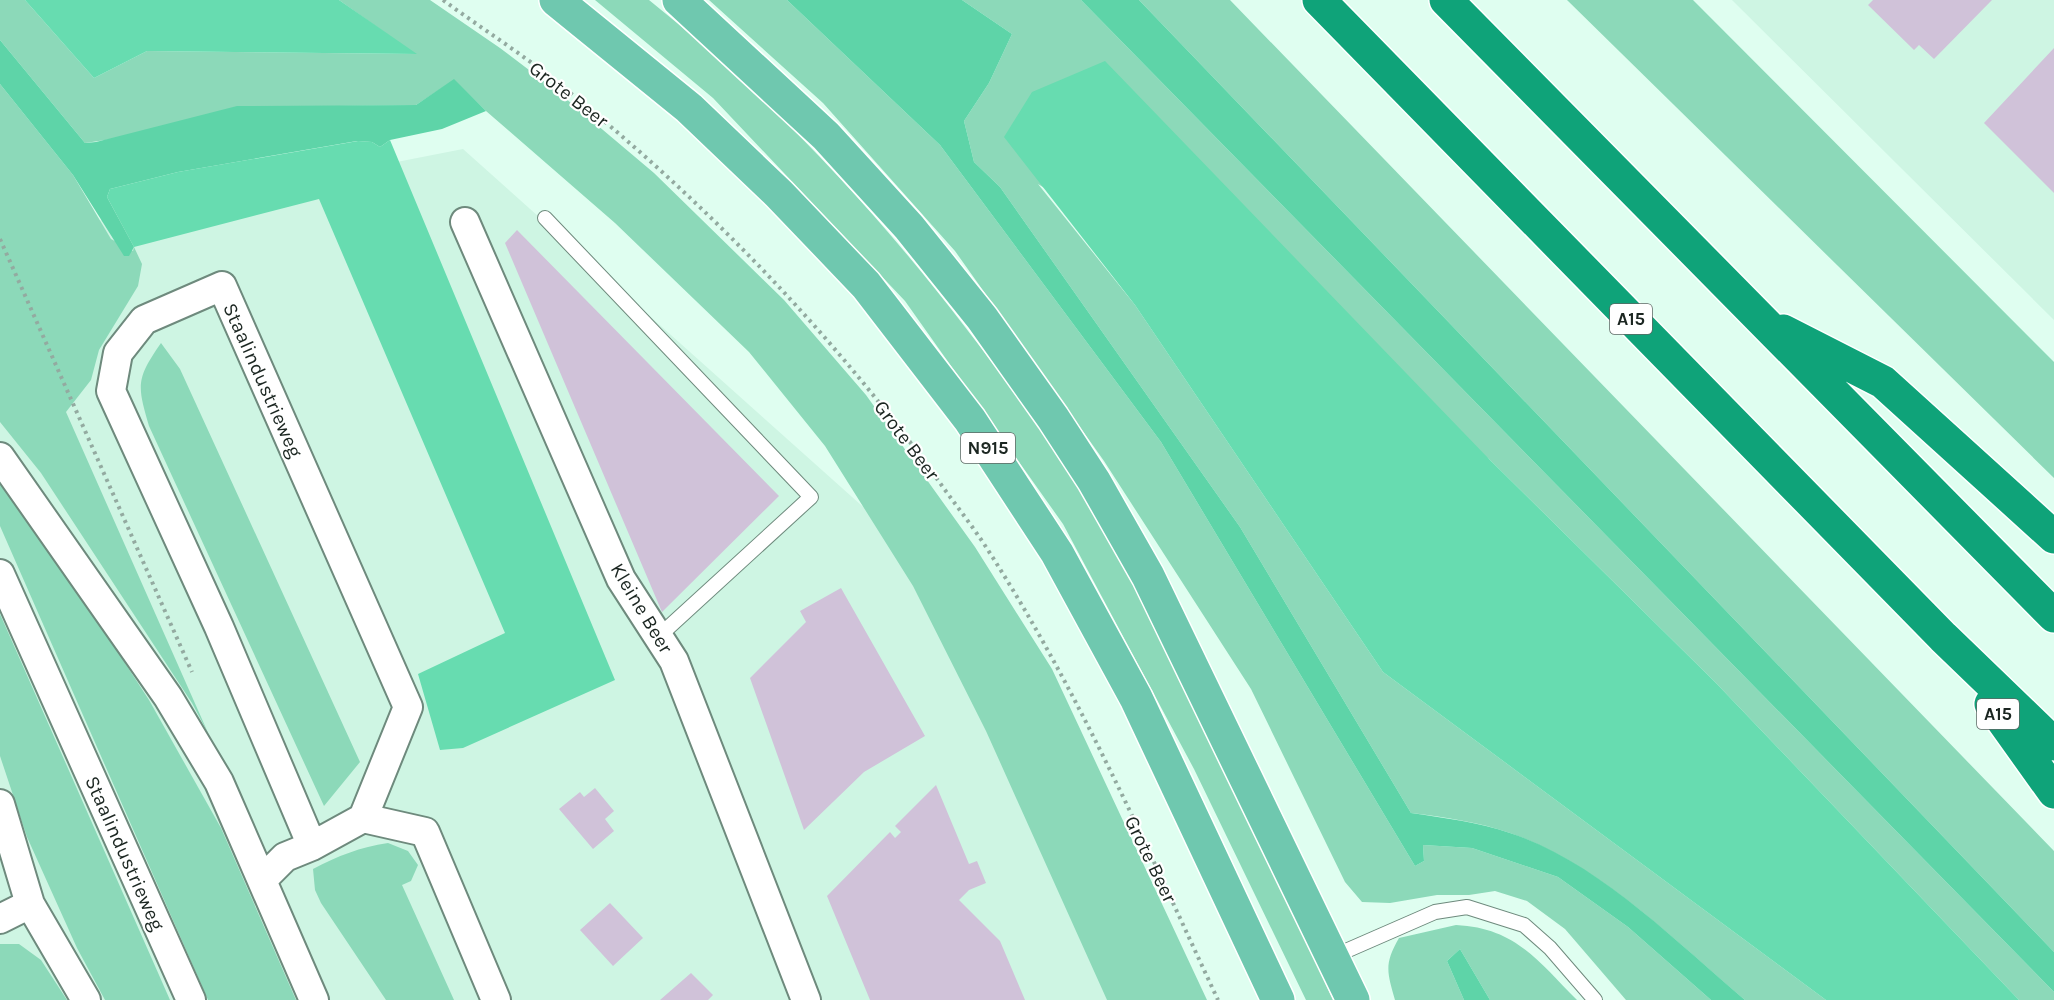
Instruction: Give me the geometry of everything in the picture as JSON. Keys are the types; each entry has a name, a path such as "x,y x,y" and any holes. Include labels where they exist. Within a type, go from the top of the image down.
{"highway":[{"name":"A15","path":"1319,0 1943,637 2054,744"},
{"path":"1446,0 2054,616"},
{"path":"1758,318 1883,382 2054,537"},
{"name":"A15","path":"1943,637 2054,792"}],"main road":[{"name":"N915","path":"556,0 689,108 779,194 866,285 970,420 1057,553 1130,688 1278,1000"},
{"path":"679,0 826,136 901,218 982,318 1053,418 1094,481 1148,576 1353,1000"}],"street":[{"name":"Kleine Beer","path":"465,222 621,579 674,661 806,1000"},
{"name":"Staalindustrieweg","path":"312,846 219,627 111,392 118,353 144,320 222,286 408,707 363,818"},
{"path":"0,457 168,697 219,782 314,1000"},
{"name":"Staalindustrieweg","path":"0,574 191,1000"},
{"path":"0,804 30,904 86,1000"},
{"path":"263,879 285,857 312,846 363,818 425,832 496,1000"},
{"path":"0,919 30,904"}],"lane":[{"path":"545,218 811,497 658,637"},
{"path":"1332,957 1435,912 1467,908 1524,925 1550,948 1595,1000"}],"path":[{"name":"Grote Beer","path":"443,0 556,81 630,143 722,227 815,324 905,436 985,546 1071,690 1218,1000"},
{"path":"0,239 194,675"}],"shaded area":[{"path":"0,0 25,0 94,78 147,51 415,54 339,0 430,0 500,48 558,92 654,173 784,300 866,395 975,547 1052,669 1207,1000 1107,1000 986,731 913,586 825,446 749,352 615,223 486,111 454,80 416,105 338,106 85,143 0,40"},
{"path":"25,0 339,0 417,54 147,51 94,78"},
{"path":"595,0 649,0 736,74 817,154 894,239 1013,390 1059,456 1098,521 1171,655 1333,1000 1306,1000 1194,769 1063,524 905,301 713,98"},
{"path":"709,0 787,0 940,145 1161,442 1415,866 1424,861 1423,845 1472,848 1558,877 1628,927 1711,1000 1626,1000 1565,929 1527,901 1495,891 1469,895 1437,895 1390,903 1362,902 1345,882 1251,689 1104,461 955,251 823,103"},
{"path":"787,0 962,0 1012,34 989,83 964,121 974,162 1000,187 1240,527 1411,813 1498,829 1542,846 1574,863 1634,905 1745,1000 1711,1000 1628,927 1558,877 1472,848 1423,845 1424,861 1415,866 1161,442 940,145"},
{"path":"962,0 1081,0 2054,992 2054,1000 2019,1000 1716,683 1489,459 1038,184 1135,305 1383,672 1826,1000 1745,1000 1663,929 1605,883 1574,863 1542,846 1498,829 1461,820 1411,813 1240,527 1000,187 974,162 964,121 989,83 1012,34"},
{"path":"1081,0 1139,0 2054,952 2054,992"},
{"path":"1139,0 1230,0 2054,851 2054,952"},
{"path":"1567,0 1693,0 2054,362 2054,478"},
{"path":"1732,0 2054,0 2054,320"},
{"path":"0,40 85,143 237,106 416,105 454,79 486,111 442,129 390,140 380,147 372,142 357,141 178,172 110,189 107,197 134,247 129,256 124,256 73,175 0,84"},
{"path":"1105,61 1489,459 1716,683 2019,1000 1826,1000 1383,672 1135,305 1004,137 1032,92"},
{"path":"0,84 73,175 111,239 133,251 134,247 142,264 138,286 99,350 91,380 66,412 209,735 192,703 41,473 0,422"},
{"path":"390,140 615,680 463,748 440,750 418,674 505,633 319,199 134,247 107,197 110,189 178,172 358,141 372,142 380,147"},
{"path":"463,149 908,547 1144,1000 0,1000 0,240"},
{"path":"161,343 180,369 360,762 324,806 149,426 142,401 141,383 147,365"},
{"path":"5,478 149,700 221,828 296,1000 208,1000 0,526 0,480"},
{"path":"0,614 170,1000 105,1000 77,948 27,837 0,756"},
{"path":"388,843 408,851 418,865 411,881 402,885 454,1000 386,1000 321,903 315,890 313,869 349,853"},
{"path":"1456,925 1495,932 1510,940 1537,960 1577,1000 1490,1000 1460,949 1447,961 1464,1000 1395,1000 1388,968 1399,938"},
{"path":"0,944 19,944 41,960 67,1000 0,1000"},
{"path":"1460,949 1490,1000 1464,1000 1447,961"}],"building":[{"path":"1873,0 1992,0 1934,59 1919,45 1914,50 1868,5"},
{"path":"2054,48 2054,193 1984,123"},
{"path":"517,230 779,496 662,612 505,243"},
{"path":"841,588 925,736 864,772 804,830 750,678 806,622 800,611"},
{"path":"936,785 969,864 977,861 986,883 969,890 959,900 1000,941 1025,1000 870,1000 827,896 890,832 895,838 901,832 895,826"},
{"path":"595,788 614,811 605,819 614,831 593,849 559,809 580,792 584,797"},
{"path":"610,903 643,938 613,966 580,930"},
{"path":"691,973 713,995 708,1000 660,1000"}]}
